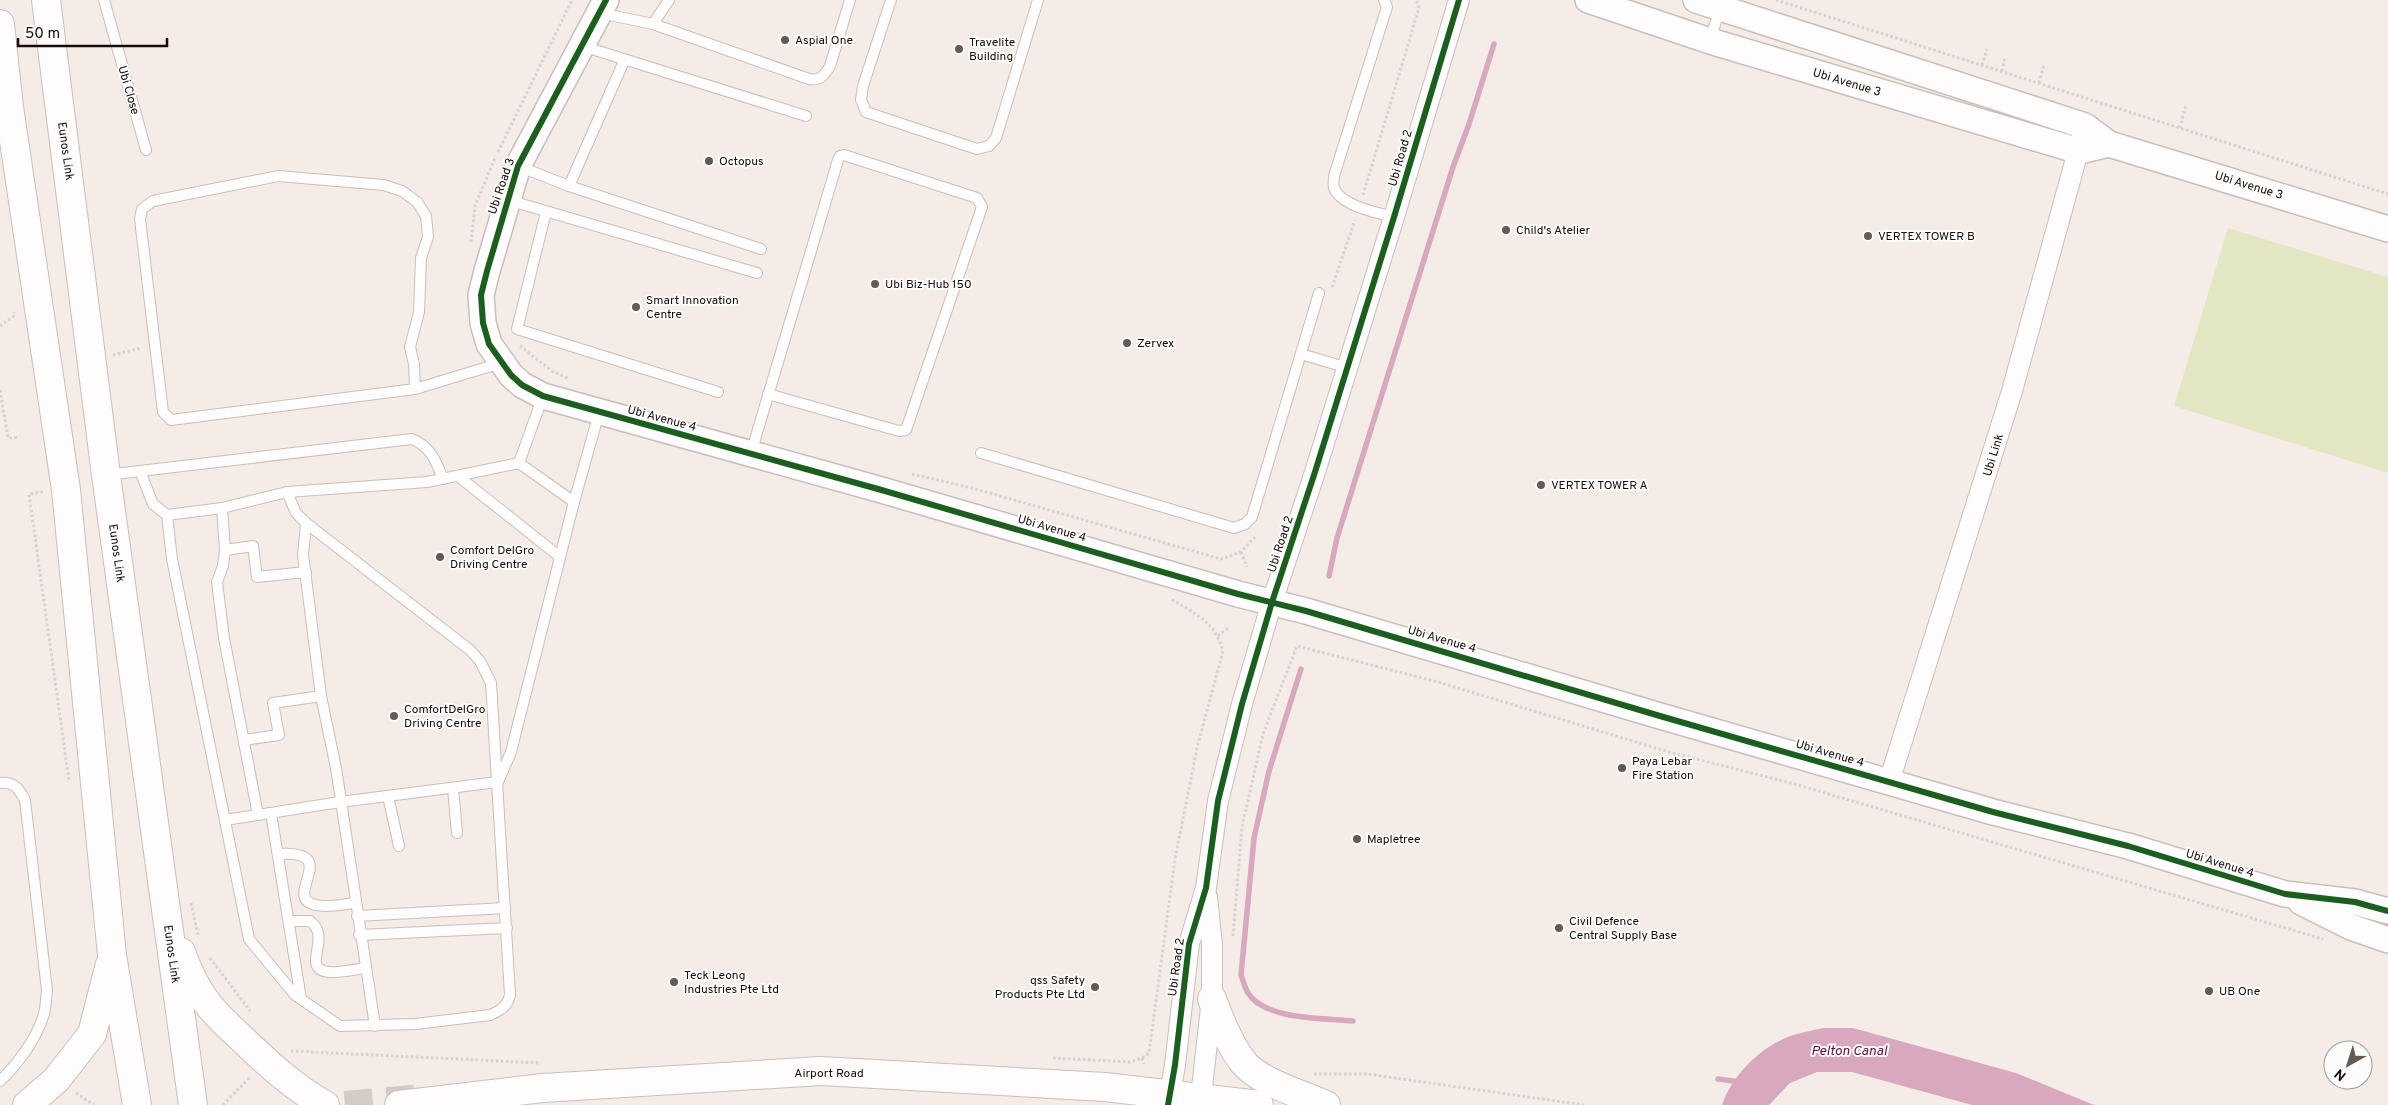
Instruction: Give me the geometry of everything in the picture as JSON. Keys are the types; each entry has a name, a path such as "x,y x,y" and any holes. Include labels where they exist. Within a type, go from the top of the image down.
{"main road":[{"name":"Eunos Link","path":"46,0 106,475 193,1105"},
{"path":"0,24 11,116 66,490 112,955 137,1105"},
{"path":"167,916 188,972 205,1001 265,1061 306,1094 325,1105"},
{"path":"27,1105 56,1080 92,1034 112,955"},
{"path":"1212,999 1222,1026 1244,1063 1265,1079 1326,1105"},
{"name":"Airport Road","path":"398,1105 543,1088 821,1071 1019,1081 1169,1100 1259,1105"}],"street":[{"name":"Ubi Road 2","path":"1169,1100 1189,944 1206,888 1218,801 1242,704 1272,602 1348,368 1458,0"},
{"name":"Ubi Avenue 3","path":"1696,0 1721,4 2085,126 2109,144 2388,229"},
{"name":"Ubi Avenue 3","path":"1594,1 1710,40 2079,151 2109,144"},
{"name":"Ubi Road 3","path":"501,363 489,344 483,322 481,295 508,200 518,166 603,6"},
{"name":"Ubi Link","path":"1889,782 1987,475 2029,336 2085,126"},
{"name":"Ubi Avenue 4","path":"501,363 522,385 543,396 751,453 1272,602 1889,782 2128,846 2285,894 2351,927 2388,940"},
{"name":"Ubi Road 2","path":"1200,1101 1212,999 1212,945 1206,888"},
{"name":"Ubi Avenue 4","path":"2285,894 2355,902 2388,910"}],"lane":[{"name":"Ubi Close","path":"104,0 146,150"},
{"path":"653,24 669,0"},
{"path":"603,6 808,80 817,80 824,76 830,66 850,0"},
{"path":"891,0 863,86 861,100 866,112 977,149 989,146 996,138 1038,0"},
{"path":"1384,0 1387,6 1334,176 1334,188 1342,197 1359,207 1394,217"},
{"path":"1710,40 1721,4"},
{"path":"581,46 624,61 806,116"},
{"path":"569,186 624,61"},
{"path":"751,453 768,394 840,156 844,155 977,198 980,201 982,207 906,430 899,431 768,394"},
{"path":"518,166 569,186 761,249"},
{"path":"416,389 414,364 410,347 419,312 421,258 428,237 426,216 417,202 402,191 384,185 278,176 153,200 142,209 140,219 159,383 163,412 171,420 416,389 501,363"},
{"path":"508,200 757,273"},
{"path":"546,212 517,329 718,392"},
{"path":"981,453 1234,528 1245,524 1252,517 1319,292"},
{"path":"1301,354 1348,368"},
{"path":"519,463 543,396"},
{"path":"497,782 511,752 574,502 599,412"},
{"path":"106,475 412,438 422,443 434,455 443,479"},
{"path":"167,515 222,508 287,492 427,482 519,463 574,502"},
{"path":"140,471 153,504 167,515 172,559 249,939 295,995 340,1026 374,1026 490,1015 501,1010 507,1004 510,994 491,682 480,661 470,650 306,523 296,513 287,492"},
{"path":"458,476 560,557"},
{"path":"222,508 223,566 217,582 224,638 258,815"},
{"path":"306,523 303,555 321,696 336,768 374,1026"},
{"path":"224,550 253,546 257,577 306,572"},
{"path":"244,740 278,735 273,703 321,696"},
{"path":"0,783 7,782 18,788 25,800 47,990 44,1014 34,1035 13,1069 0,1081"},
{"path":"225,820 340,802 497,782"},
{"path":"453,788 457,833"},
{"path":"388,796 399,846"},
{"path":"271,812 301,999"},
{"path":"279,854 294,853 306,857 309,861 310,866 303,888 305,899 310,903 323,906 355,903"},
{"path":"357,916 505,908"},
{"path":"290,921 310,921 318,928 320,938 314,959 316,965 321,969 331,972 364,968"},
{"path":"360,935 507,928"}],"path":[{"path":"470,252 475,206 500,147 572,0"},
{"path":"1331,291 1359,207 1419,8 1416,0"},
{"path":"1776,0 2388,194"},
{"path":"1982,65 1986,49"},
{"path":"2002,71 2006,56"},
{"path":"2038,83 2044,66"},
{"path":"2180,128 2186,104"},
{"path":"110,356 148,346"},
{"path":"0,390 8,438 19,437"},
{"path":"29,494 70,790"},
{"path":"1247,567 1241,552 1253,542 1259,532"},
{"path":"1144,1064 1142,1058 1149,1052 1175,859 1197,748 1223,652 1218,636 1203,619 1168,597"},
{"path":"1218,636 1228,628"},
{"path":"1232,938 1242,827 1264,734 1297,646 1438,682 1669,752 1800,786 2328,941"},
{"path":"189,895 200,944"},
{"path":"205,951 254,1016"},
{"path":"1305,1074 1367,1074 1584,1105"},
{"path":"223,1105 251,1076"},
{"path":"72,1090 94,1105"}],"green space":[{"path":"2228,228 2388,277 2388,473 2174,406"}],"water":[{"name":"Pelton Canal","path":"1824,1028 1853,1028 2016,1073 2094,1105 1972,1105 1852,1072 1817,1072 1790,1083 1769,1105 1722,1105 1733,1083 1759,1054 1770,1046 1793,1035"}],"waterway":[{"path":"1329,576 1337,538 1453,167 1469,124 1494,44"},
{"path":"1301,669 1269,771 1254,838 1241,975 1248,993 1256,1002 1267,1008 1296,1016 1353,1021"},
{"path":"1718,1079 1741,1082"}],"tunnel":[{"path":"345,1105 423,1098"},
{"path":"481,1102 522,1105"}],"cycle path":[{"path":"606,0 518,166 481,295 483,323 489,344 511,375 522,385 543,396 878,489 1238,594 1306,611 1660,716 1993,812 2128,846 2285,894 2355,902 2388,911"},
{"path":"1168,1105 1175,1065 1189,944 1206,888 1218,801 1242,704 1272,602 1315,472 1394,217 1459,0"}],"place":[{"name":"Aspial One","path":"785,40"},
{"name":"Travelite Building","path":"959,49"},
{"name":"Octopus","path":"709,161"},
{"name":"Child's Atelier","path":"1506,230"},
{"name":"VERTEX TOWER B","path":"1868,236"},
{"name":"Ubi Biz-Hub 150","path":"875,284"},
{"name":"Smart Innovation Centre","path":"636,307"},
{"name":"Zervex","path":"1127,343"},
{"name":"VERTEX TOWER A","path":"1541,485"},
{"name":"Comfort DelGro Driving Centre","path":"440,557"},
{"name":"ComfortDelGro Driving Centre","path":"394,716"},
{"name":"Paya Lebar Fire Station","path":"1622,768"},
{"name":"Mapletree","path":"1357,839"},
{"name":"Civil Defence Central Supply Base","path":"1559,928"},
{"name":"Teck Leong Industries Pte Ltd","path":"674,982"},
{"name":"qss Safety Products Pte Ltd","path":"1095,987"},
{"name":"UB One","path":"2209,991"}]}
